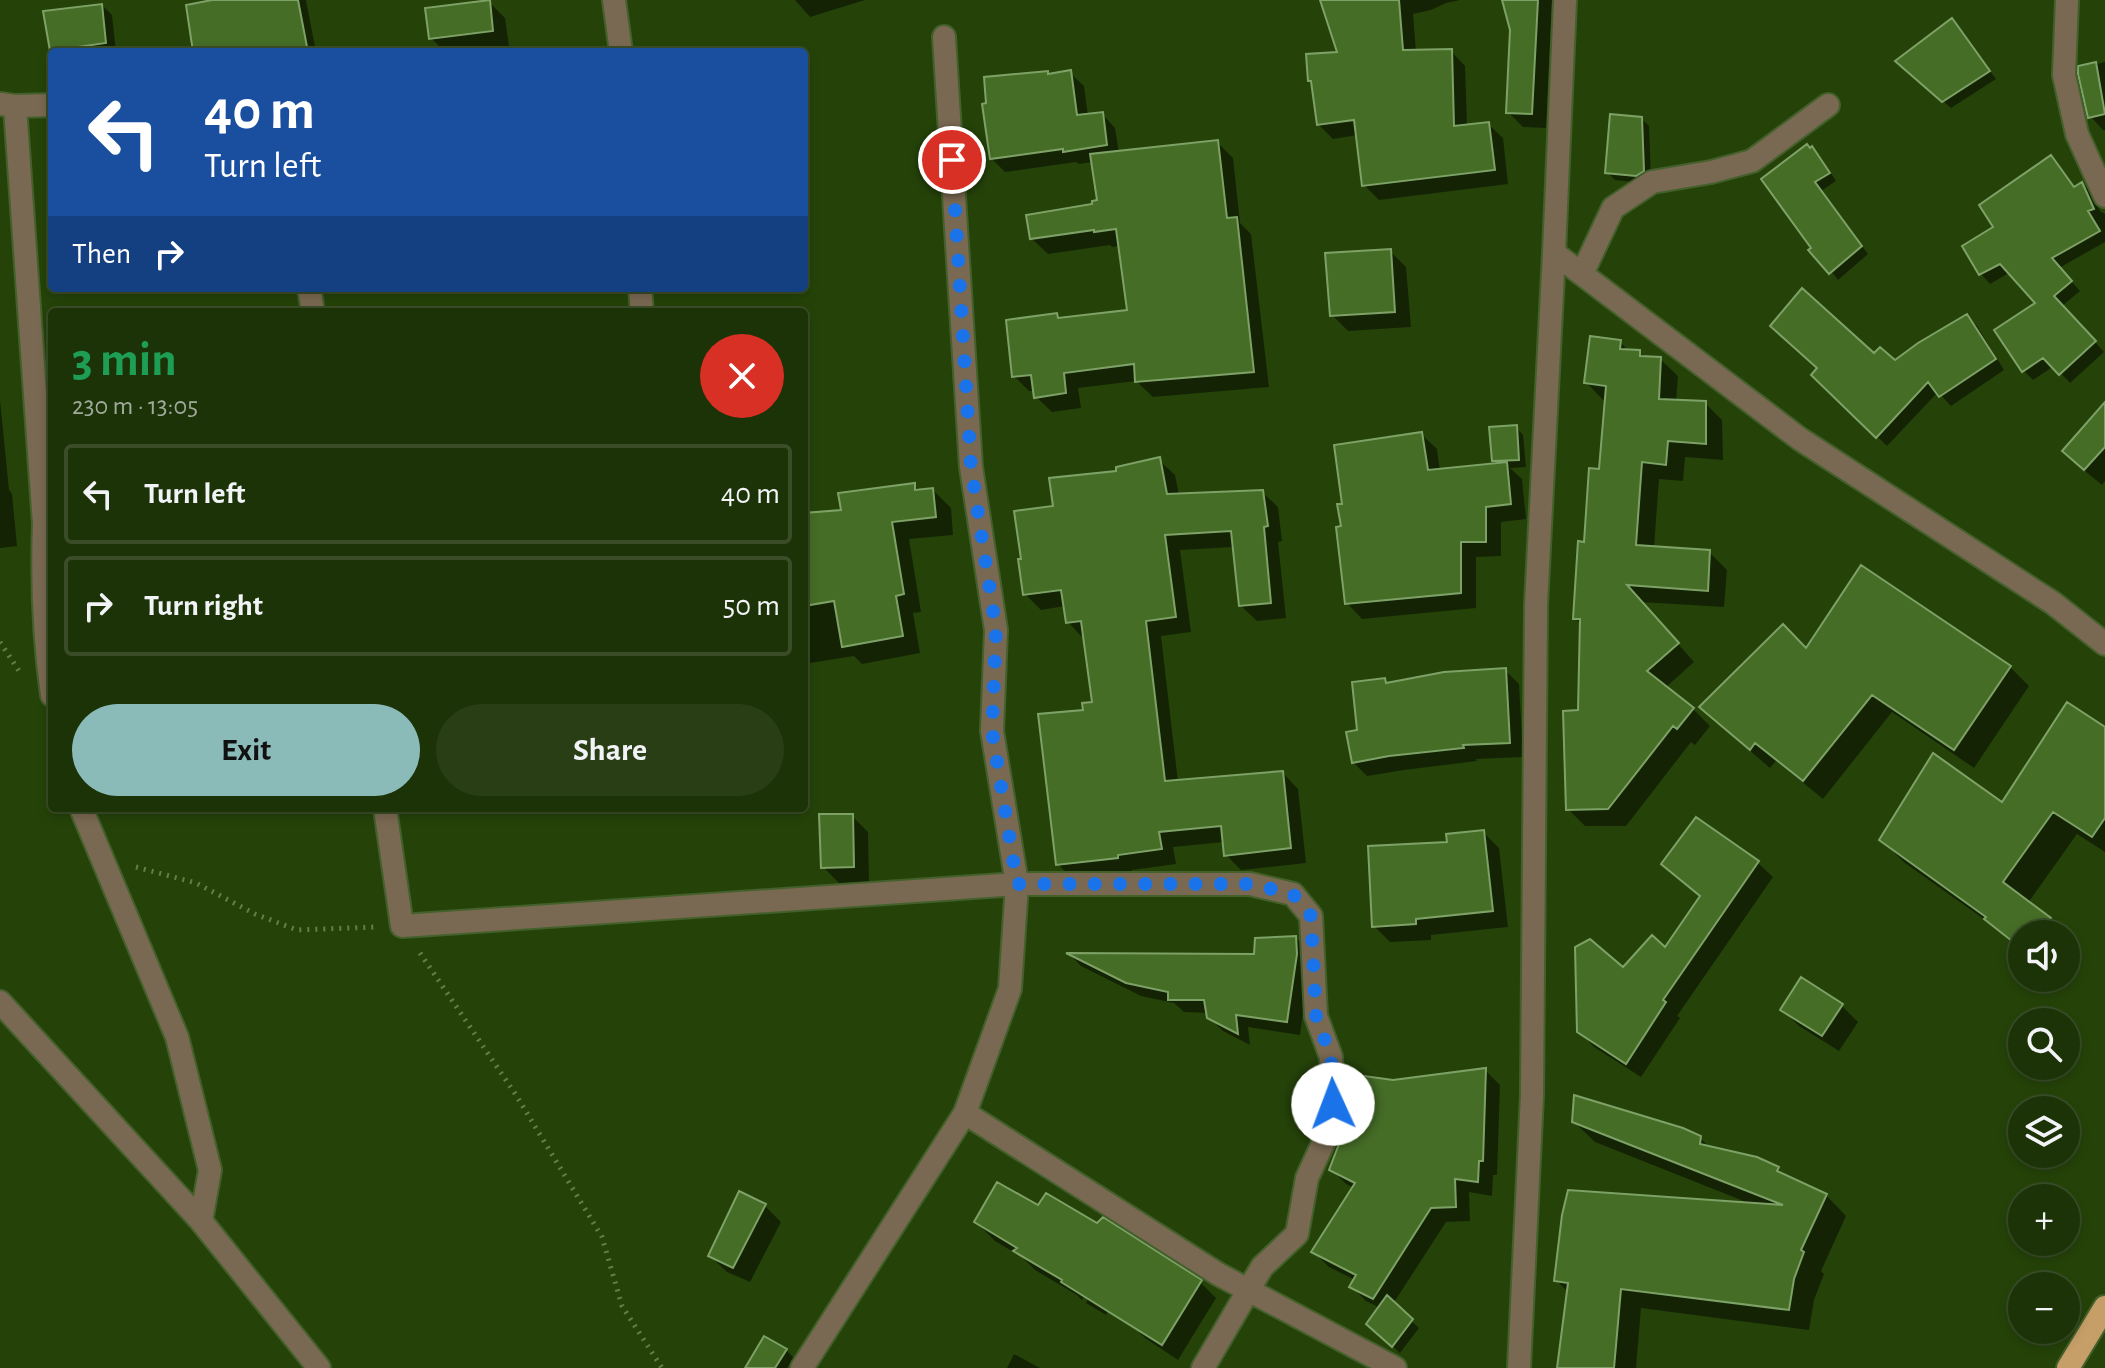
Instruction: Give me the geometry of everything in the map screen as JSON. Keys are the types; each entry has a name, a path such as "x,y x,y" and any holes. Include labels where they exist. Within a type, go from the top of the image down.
{"highway":[{"path":"2068,1368 2105,1307"}],"street":[{"path":"614,0 620,48"},
{"path":"1519,1368 1532,1095 1536,605 1565,0"},
{"path":"2067,0 2064,75 2077,134 2105,196"},
{"path":"802,1368 965,1113 1010,989 1017,884 992,731 996,630 971,467 944,37"},
{"path":"48,105 8,105 44,524 42,575 48,667"},
{"path":"1582,274 1613,208 1652,182 1752,161 1828,105"},
{"path":"1554,253 1800,439 2053,603 2105,644"},
{"path":"83,812 177,1037 210,1170 201,1221"},
{"path":"386,812 402,926 1017,884 1250,884 1293,894 1311,916 1316,1016 1331,1057 1331,1126 1307,1178 1297,1234 1262,1267 1203,1368"},
{"path":"0,1002 201,1221 319,1368"},
{"path":"965,1113 1218,1274 1395,1368"}],"path":[{"path":"111,879 137,867 196,883 255,914 297,930 402,926 516,1095 602,1237 622,1306 662,1368"}],"building":[{"path":"212,0 298,0 307,48 192,48 186,5"},
{"path":"490,0 493,31 429,39 425,8"},
{"path":"1320,0 1399,0 1403,50 1452,49 1454,126 1489,122 1495,170 1362,186 1354,120 1317,125 1306,54 1337,52"},
{"path":"1502,0 1538,0 1532,114 1506,113 1510,30"},
{"path":"102,4 106,43 49,48 43,11"},
{"path":"1952,18 1990,71 1942,102 1895,61"},
{"path":"2096,62 2105,114 2088,118 2078,66"},
{"path":"1071,70 1077,115 1103,112 1107,145 990,159 982,104 986,103 984,77"},
{"path":"1610,114 1642,117 1644,171 1636,176 1605,173"},
{"path":"1218,140 1227,218 1237,217 1254,372 1135,382 1134,364 1064,373 1066,393 1034,398 1031,375 1012,377 1006,320 1057,313 1058,318 1127,310 1116,229 1030,239 1026,215 1092,204 1097,200 1090,154"},
{"path":"1807,144 1810,148 1812,146 1830,173 1815,182 1862,246 1829,274 1808,250 1811,248 1761,179"},
{"path":"2051,155 2074,187 2082,182 2094,209 2088,211 2100,231 2052,258 2072,281 2054,296 2096,341 2059,375 2043,358 2022,372 1994,330 2035,303 2000,264 1979,275 1962,246 1993,227 1979,205"},
{"path":"1391,249 1395,312 1330,316 1325,253"},
{"path":"1802,288 1874,353 1880,347 1895,360 1967,314 1996,359 1939,397 1928,382 1876,438 1811,375 1817,368 1770,326"},
{"path":"1590,336 1621,340 1620,349 1640,350 1640,356 1661,357 1659,399 1706,401 1706,444 1668,441 1666,465 1642,462 1636,545 1710,550 1708,591 1627,585 1679,643 1647,671 1694,708 1677,729 1673,726 1608,809 1566,810 1563,711 1578,710 1580,619 1573,619 1578,541 1584,542 1589,468 1599,469 1606,386 1584,383"},
{"path":"2105,402 2105,447 2084,470 2062,451"},
{"path":"1517,425 1519,460 1492,461 1489,427"},
{"path":"1422,432 1428,470 1507,462 1511,504 1486,507 1486,542 1461,542 1461,593 1345,604 1336,527 1341,526 1337,504 1342,504 1334,445"},
{"path":"1160,457 1167,494 1263,490 1268,526 1264,527 1271,603 1239,606 1231,531 1165,535 1176,617 1146,621 1165,781 1283,771 1291,848 1224,856 1221,826 1159,832 1162,849 1056,865 1038,714 1083,710 1082,703 1092,702 1081,621 1066,623 1061,590 1023,595 1014,511 1053,506 1049,478 1116,471 1116,467"},
{"path":"915,483 915,490 933,488 936,517 892,522 904,594 896,596 903,636 842,647 834,601 808,605 808,513 841,510 838,493"},
{"path":"1861,565 2011,666 1954,750 1872,695 1803,781 1755,743 1750,750 1699,707 1783,624 1806,648"},
{"path":"1506,668 1510,743 1463,745 1464,748 1352,763 1346,732 1357,730 1352,682 1385,678 1386,683 1444,672"},
{"path":"2067,702 2105,727 2105,818 2092,837 2053,812 2003,882 2051,918 2008,920 2008,938 1984,919 1986,917 1879,840 1933,753 2002,802"},
{"path":"819,814 853,814 854,867 821,868"},
{"path":"1696,817 1759,861 1663,1000 1666,1002 1626,1064 1577,1032 1575,947 1590,939 1623,967 1652,935 1665,947 1700,896 1661,864"},
{"path":"1484,830 1493,911 1416,919 1416,924 1372,927 1368,846 1447,842 1446,834"},
{"path":"1296,936 1297,954 1287,1022 1236,1015 1238,1034 1207,1018 1204,1000 1168,1000 1168,992 1126,983 1066,953 1254,954 1255,938"},
{"path":"1801,977 1843,1004 1822,1036 1780,1010"},
{"path":"1486,1068 1483,1161 1479,1161 1478,1182 1455,1179 1456,1207 1431,1208 1373,1299 1349,1287 1356,1275 1311,1252 1355,1183 1329,1170 1344,1131 1357,1075 1393,1080"},
{"path":"1574,1095 1683,1128 1701,1136 1700,1144 1757,1157 1779,1167 1777,1171 1827,1194 1801,1250 1804,1252 1794,1279 1789,1310 1621,1289 1614,1368 1557,1368 1568,1283 1554,1281 1568,1190 1783,1205 1572,1122"},
{"path":"997,1182 1038,1205 1046,1193 1097,1223 1103,1217 1202,1280 1162,1345 1013,1251 1017,1248 974,1222"},
{"path":"739,1191 766,1204 733,1268 708,1256"},
{"path":"1387,1295 1413,1319 1392,1347 1366,1324"},
{"path":"764,1336 787,1349 775,1368 745,1368"}],"route":[{"path":"952,160 971,467 996,630 992,731 1017,884 1250,884 1293,894 1311,916 1316,1016 1331,1057 1333,1104"}]}
